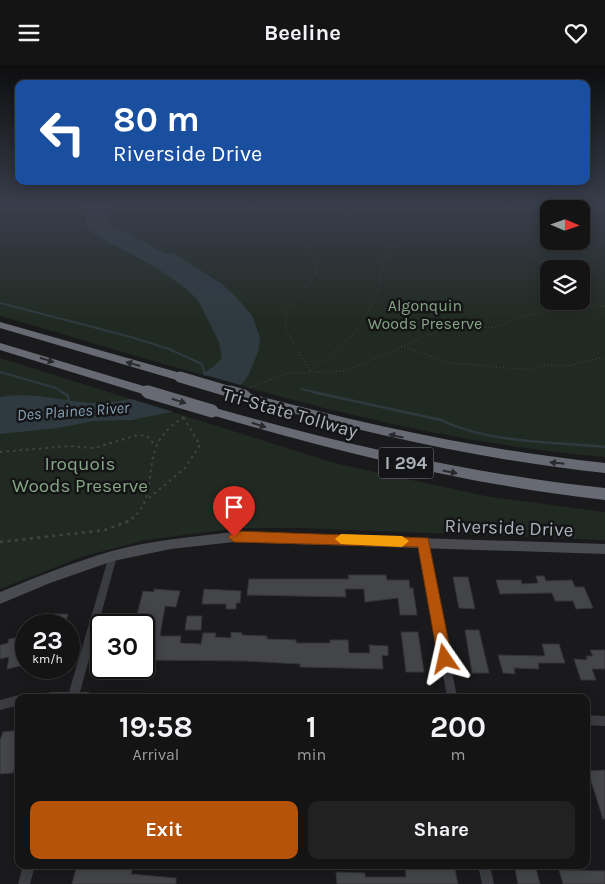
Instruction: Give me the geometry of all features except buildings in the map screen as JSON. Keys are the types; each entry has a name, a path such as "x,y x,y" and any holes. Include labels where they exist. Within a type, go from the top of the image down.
{"highway":[{"name":"Tri-State Tollway","path":"0,325 180,377 246,392 413,439 532,460 605,468"},
{"name":"Tri-State Tollway","path":"0,346 295,436 404,463 519,484 605,495"}],"main road":[{"name":"Riverside Drive","path":"0,598 48,577 113,557 171,544 234,537 605,549"}],"street":[{"path":"423,542 451,694"},
{"path":"75,694 113,557"},
{"path":"0,705 15,701"},
{"path":"590,720 605,721"},
{"path":"24,884 28,869"},
{"path":"485,869 488,884"}],"path":[{"path":"310,371 304,357 286,330 286,310 316,275 317,261 307,254 316,245"},
{"path":"310,371 335,351 367,317 383,273 386,247 393,245"},
{"path":"246,392 289,373 346,371 443,329 496,327 524,316 577,306 605,306"},
{"path":"401,346 452,363 531,370 544,365 568,365 598,358 605,360"},
{"path":"149,499 150,466 156,445 164,433 183,417 190,414"},
{"path":"0,542 105,530 121,526 136,517 149,499 190,463 196,454 200,445 183,417"},
{"path":"0,451 69,446 94,447 138,435 147,436 156,445"}],"green space":[{"name":"Algonquin Woods Preserve","path":"0,245 540,245 540,250 590,250 590,245 605,245 605,457 527,448 451,436 299,401 0,316"},
{"name":"Iroquois Woods Preserve","path":"0,358 338,464 490,497 605,512 605,540 300,528 239,528 146,540 81,557 0,589"}],"water":[{"name":"Des Plaines River","path":"115,245 150,245 164,253 175,254 222,284 252,315 260,338 258,352 248,376 241,385 210,401 132,420 93,421 58,428 0,434 0,397 24,395 95,403 125,400 144,396 182,383 198,376 222,358 219,342 199,302 189,291 157,268"}],"pier":[{"path":"198,373 244,386 211,404 177,413 128,398"}],"waterway":[{"path":"0,303 131,337 169,349 202,364 205,375"},
{"path":"0,372 56,388 63,393"},
{"path":"301,389 319,393"},
{"name":"Des Plaines River","path":"62,392 68,396 69,401"},
{"path":"313,392 441,420 459,428 500,437 605,447"}],"slow traffic":[{"path":"341,539 402,541"}],"route":[{"path":"234,537 265,536 423,542 445,659"}]}
